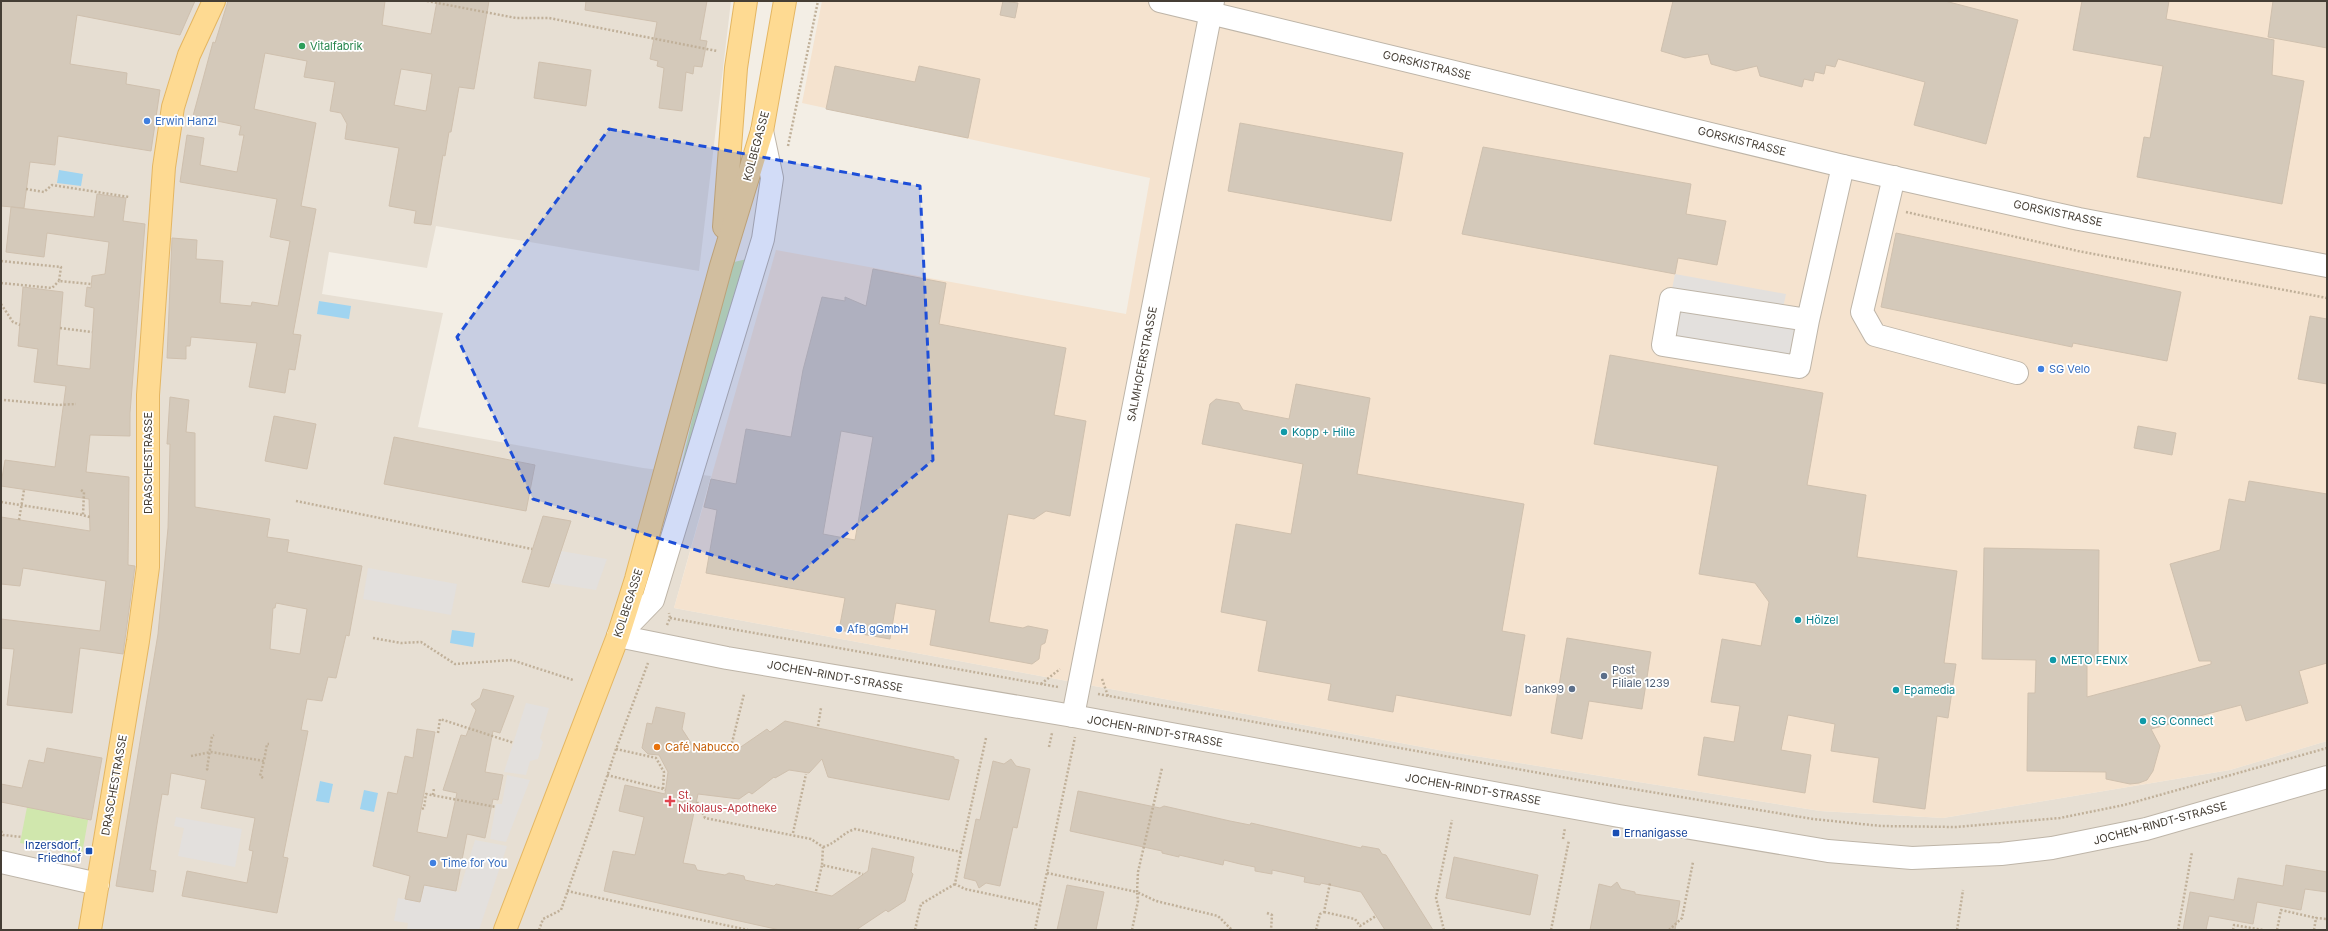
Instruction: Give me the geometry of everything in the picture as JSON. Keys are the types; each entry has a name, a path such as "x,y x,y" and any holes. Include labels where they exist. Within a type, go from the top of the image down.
{"main road":[{"name":"DRASCHESTRASSE","path":"90,930 148,567 148,395 164,167 173,107 188,55 214,1"},
{"name":"KOLBEGASSE","path":"721,266 736,68 746,1"},
{"name":"KOLBEGASSE","path":"505,930 618,636 648,539 721,266 762,131 785,1"}],"street":[{"name":"GORSKISTRASSE","path":"1160,1 1212,7 1843,166 2080,219 2327,266"},
{"name":"SALMHOFERSTRASSE","path":"1073,716 1212,7"},
{"path":"618,636 653,600 674,538 763,239 772,178 762,131"},
{"path":"1808,320 1671,299 1663,345 1798,367 1843,166"},
{"path":"1894,177 1862,312 1875,334 2016,373"},
{"name":"JOCHEN-RINDT-STRASSE","path":"618,636 727,658 1073,716 1619,816 1828,851 1912,858 2001,854 2100,840 2327,777"},
{"path":"1,862 98,884"}],"path":[{"path":"427,1 516,18 549,18 720,52"},
{"path":"26,189 44,192 52,185 129,196"},
{"path":"93,192 97,197"},
{"path":"1887,207 2078,251 2327,298"},
{"path":"1,261 61,267 59,281 52,288 1,284"},
{"path":"59,281 91,284"},
{"path":"1,304 13,322 20,325"},
{"path":"60,328 92,332"},
{"path":"4,400 76,404"},
{"path":"19,520 24,490"},
{"path":"81,490 84,492 83,515"},
{"path":"296,501 532,549"},
{"path":"1,502 90,517"},
{"path":"670,618 1574,779 1813,819 1881,826 1956,827 2060,818 2124,805 2327,748"},
{"path":"373,638 401,643 421,642 455,664 512,660 573,680"},
{"path":"539,930 543,919 561,910 616,749 650,659"},
{"path":"730,751 744,694"},
{"path":"818,726 821,708"},
{"path":"438,733 440,719 514,743"},
{"path":"208,770 212,736 214,735"},
{"path":"916,930 921,904 955,884 986,738"},
{"path":"263,778 260,776 267,744 270,744"},
{"path":"607,775 664,789 664,772 656,758 616,749"},
{"path":"191,756 210,752 264,761"},
{"path":"1035,930 1072,752"},
{"path":"1132,930 1138,901 1138,872 1162,768"},
{"path":"793,833 806,774"},
{"path":"433,795 434,788"},
{"path":"422,809 424,808 426,794 496,807"},
{"path":"697,802 706,818 793,833 811,838 823,847"},
{"path":"1444,930 1436,898 1452,820"},
{"path":"1564,839 1566,826"},
{"path":"823,847 834,844 848,831 855,829 961,852"},
{"path":"1,832 3,835 22,837"},
{"path":"1551,930 1570,840"},
{"path":"816,892 822,865 823,847"},
{"path":"2178,930 2192,852"},
{"path":"1670,930 1682,918 1693,862"},
{"path":"822,865 863,874"},
{"path":"1047,873 1138,892 1156,901 1218,916 1231,929"},
{"path":"1316,930 1320,914 1324,912 1330,882"},
{"path":"955,884 965,889 1040,904"},
{"path":"1957,930 1963,890"},
{"path":"568,891 748,930"},
{"path":"2277,930 2281,910 2327,919"},
{"path":"1324,912 1355,919 1360,926 1376,916"},
{"path":"1267,913 1272,915 1271,930"},
{"path":"2314,930 2316,918"},
{"path":"2233,930 2234,924 2263,930"}],"highlighted area":[{"path":"609,129 920,186 933,460 792,580 533,499 457,337"}],"shaded area":[{"path":"1,1 731,1 699,271 436,226 427,268 329,252 322,294 443,313 418,427 643,468 711,476 674,608 1444,751 1820,811 1943,818 2230,770 2327,741 2327,930 1,930"},
{"path":"822,1 2327,1 2327,741 2230,770 1943,818 1820,811 1444,751 674,608 776,250 1126,314 1150,178 802,103"},
{"path":"1675,274 1786,294 1783,308 1800,311 1792,359 1670,337 1672,289"},
{"path":"561,551 607,559 596,590 550,583"},
{"path":"368,568 457,584 451,615 363,599"},
{"path":"526,703 549,708 540,738 543,742 538,759 530,761 526,775 504,772"},
{"path":"507,775 530,780 506,842 490,839 496,804 502,804"},
{"path":"176,817 242,829 235,867 178,856 184,828 174,826"},
{"path":"475,840 507,846 479,930 407,930 408,923 394,921 398,898 420,902 424,885 459,892"}],"green space":[{"path":"747,259 683,482 678,480 701,381 734,262"},
{"path":"27,807 88,820 82,854 20,843"}],"water":[{"path":"59,170 83,174 81,186 57,183"},
{"path":"319,301 351,306 349,319 317,314"},
{"path":"452,630 475,633 473,647 450,643"},
{"path":"320,781 333,784 329,803 316,801"},
{"path":"364,790 378,793 374,812 360,809"}],"building":[{"path":"1,1 195,1 180,35 77,15 70,64 127,73 126,84 160,90 151,151 58,136 55,165 30,162 24,208 1,206"},
{"path":"228,1 385,1 382,25 431,34 437,1 489,1 474,89 459,87 451,132 449,132 445,156 443,155 431,225 414,223 416,211 389,206 399,148 345,139 347,124 341,113 330,111 335,82 304,77 307,61 265,53 254,109 316,123 301,206 316,209 293,334 301,335 295,370 289,369 285,393 249,387 257,343 191,337 190,346 186,346 186,359 167,358 172,238 197,240 196,259 223,261 220,303 251,306 252,302 278,306 290,241 270,237 277,199 180,182 187,135 204,138 200,165 237,172 244,135 239,135 241,126 193,116 213,42 215,43","holes":["401,69 432,74 426,111 394,105"]},
{"path":"586,1 707,1 700,40 707,41 702,67 694,66 693,74 686,72 682,111 659,108 664,68 657,66 658,61 650,59 657,22 585,10"},
{"path":"1003,1 1018,3 1015,18 1000,15"},
{"path":"1673,1 1945,1 2018,20 1986,144 1914,125 1925,82 1838,59 1835,67 1826,65 1824,74 1815,72 1813,81 1804,79 1802,87 1760,76 1757,66 1736,71 1711,64 1708,54 1685,58 1661,51"},
{"path":"2082,1 2169,1 2166,19 2274,40 2272,75 2304,81 2282,204 2137,177 2144,137 2150,138 2163,66 2073,50"},
{"path":"2273,1 2327,1 2327,48 2268,37"},
{"path":"539,62 591,70 586,106 534,98"},
{"path":"835,66 915,82 919,66 980,79 968,138 826,109"},
{"path":"1240,123 1403,153 1391,221 1228,191"},
{"path":"1483,147 1691,184 1686,214 1726,221 1717,265 1678,258 1675,274 1462,234"},
{"path":"97,194 126,198 123,221 145,224 130,413 130,436 90,435 86,472 129,477 128,565 135,566 123,654 80,648 72,713 7,705 14,649 1,648 1,619 100,631 106,581 23,568 20,586 1,584 1,517 90,531 89,499 1,486 1,484 5,460 55,467 66,386 34,382 38,349 18,346 23,287 63,292 57,365 90,369 94,308 85,306 87,287 91,288 92,276 105,274 109,242 47,233 44,257 6,252 11,207 94,217"},
{"path":"1896,233 2181,292 2167,361 2073,343 2072,347 1881,307"},
{"path":"873,269 946,283 939,324 1066,348 1054,415 1086,421 1070,516 1046,511 1034,519 1008,514 989,622 1023,628 1028,626 1048,630 1045,643 1041,645 1039,659 1032,664 930,645 936,610 896,603 890,639 839,630 845,598 706,573 717,510 704,507 711,479 736,484 746,429 791,437 803,370 822,297 845,301 845,297 866,306","holes":["841,431 873,437 855,540 823,534"]},
{"path":"2310,316 2327,319 2327,384 2298,379"},
{"path":"1610,355 1823,393 1807,485 1866,495 1857,557 1957,571 1944,663 1956,664 1948,718 1937,716 1925,809 1873,802 1879,758 1831,751 1835,724 1788,715 1781,750 1811,755 1805,793 1698,775 1704,737 1734,742 1740,706 1711,702 1722,639 1761,646 1769,602 1755,583 1699,574 1718,466 1594,444"},
{"path":"1296,384 1370,398 1357,474 1524,504 1502,631 1525,635 1511,716 1396,695 1393,712 1328,700 1331,684 1258,671 1267,621 1221,612 1236,524 1291,534 1303,464 1202,444 1210,404 1216,399 1239,403 1243,410 1289,419"},
{"path":"170,397 189,400 186,432 195,433 195,507 270,519 267,537 289,540 287,552 362,566 349,636 346,635 336,678 328,677 322,701 307,699 301,730 308,731 283,857 288,858 277,913 182,896 187,871 247,883 253,851 249,850 255,818 201,808 206,780 171,773 168,795 162,794 150,870 156,871 153,892 116,886 158,634 168,528 170,444 167,444","holes":["276,603 307,609 300,654 270,649 273,608 275,608"]},
{"path":"274,416 316,424 307,469 265,461"},
{"path":"2138,426 2176,433 2172,455 2134,448"},
{"path":"394,437 535,465 526,511 384,484"},
{"path":"2249,481 2327,494 2327,663 2299,671 2308,703 2246,721 2241,705 2151,729 2160,746 2153,771 2147,780 2139,783 2130,784 2106,779 2106,772 2027,771 2028,693 2035,693 2036,660 1982,659 1984,548 2099,550 2098,661 2087,661 2087,697 2211,664 2211,661 2199,661 2170,564 2220,550 2229,499 2245,502"},
{"path":"543,516 571,521 549,587 522,582"},
{"name":"Post Filiale 1239","path":"1567,638 1651,652 1642,709 1589,701 1582,739 1551,733"},
{"path":"483,689 514,696 500,733 493,731 485,772 503,775 498,800 493,799 485,838 467,834 456,891 424,885 420,902 405,899 410,876 373,866 388,792 397,794 405,756 413,758 417,729 435,732 417,832 447,838 457,793 443,790 461,735 466,736 476,710 471,704 480,698"},
{"path":"656,707 685,713 682,729 693,746 707,749 732,753 767,729 770,732 785,721 954,757 954,759 959,760 949,800 828,777 822,759 809,773 789,770 775,778 774,777 752,794 749,792 739,799 698,794 683,863 695,865 697,870 725,875 729,873 744,876 745,880 774,886 776,884 832,896 868,871 872,848 914,857 911,872 913,874 905,901 888,912 886,910 856,930 780,930 604,891 613,851 635,855 644,817 619,811 625,785 665,794 668,772 659,755 648,754 642,748 647,723 652,724"},
{"path":"47,748 102,758 91,820 1,802 1,784 22,788 29,760 44,763"},
{"path":"1011,759 1016,766 1030,769 1017,828 1013,827 1000,886 986,883 979,888 976,881 964,878 976,819 980,820 993,761 1004,764"},
{"path":"1078,791 1160,808 1164,806 1250,825 1251,823 1361,848 1362,846 1379,849 1382,854 1386,855 1433,930 1385,930 1361,892 1321,883 1320,885 1304,882 1305,877 1272,870 1272,874 1255,871 1255,867 1224,860 1223,865 1179,855 1179,857 1162,853 1162,851 1070,831"},
{"path":"1454,857 1538,875 1530,915 1446,898"},
{"path":"2286,865 2327,872 2327,892 2305,889 2301,910 2257,902 2253,924 2209,916 2206,930 2183,930 2190,892 2234,900 2238,878 2283,886"},
{"path":"1617,882 1621,889 1635,892 1635,894 1680,901 1675,930 1590,930 1599,884 1611,887"},
{"path":"1067,885 1104,892 1096,930 1057,930"}],"place":[{"name":"Vitalfabrik","path":"302,46"},
{"name":"Erwin Hanzl","path":"147,121"},
{"name":"SG Velo","path":"2041,369"},
{"name":"Kopp + Hille","path":"1284,432"},
{"name":"Hölzel","path":"1798,620"},
{"name":"AfB gGmbH","path":"839,629"},
{"name":"METO FENIX","path":"2053,660"},
{"name":"Post Filiale 1239","path":"1604,676"},
{"name":"bank99","path":"1572,689"},
{"name":"Epamedia","path":"1896,690"},
{"name":"SG Connect","path":"2143,721"},
{"name":"Café Nabucco","path":"657,747"},
{"name":"St. Nikolaus-Apotheke","path":"670,801"},
{"name":"Ernanigasse","path":"1616,833"},
{"name":"Inzersdorf, Friedhof","path":"89,851"},
{"name":"Time for You","path":"433,863"}]}
